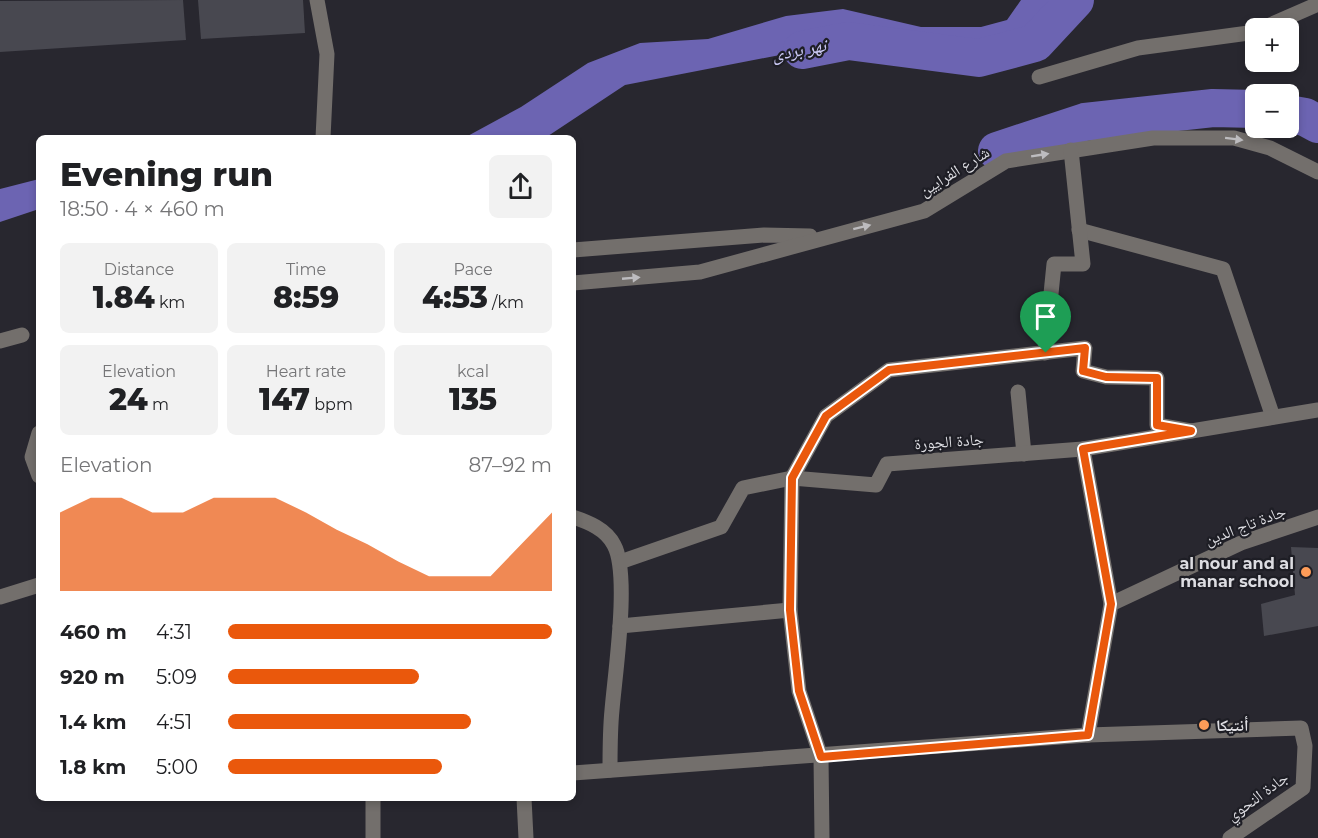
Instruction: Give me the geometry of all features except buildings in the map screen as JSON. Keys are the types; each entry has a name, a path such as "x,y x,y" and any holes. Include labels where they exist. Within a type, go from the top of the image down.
{"street":[{"path":"318,0 327,54 323,135"},
{"path":"1286,18 1318,4"},
{"path":"1039,77 1138,48 1245,33"},
{"name":"شارع الفرايين","path":"576,283 700,272 924,211 1005,161 1071,150 1153,138 1234,138 1270,148 1318,172"},
{"path":"1046,353 1054,264 1083,264 1071,150"},
{"path":"1079,230 1223,269 1273,417"},
{"path":"576,250 764,235 825,237"},
{"path":"0,341 22,335"},
{"path":"822,838 821,757 799,691 790,610 792,478 826,416 889,370 1085,348 1083,371 1106,377 1157,378 1157,425 1191,431"},
{"path":"1018,392 1024,454"},
{"name":"جادة الجورة","path":"620,562 721,527 743,488 792,478 876,485 887,464 1083,449 1318,410"},
{"path":"36,443 32,457 36,468"},
{"path":"1083,449 1111,604 1088,735"},
{"name":"جادة تاج الدين","path":"1111,604 1241,543 1318,517"},
{"path":"576,518 594,524 613,543 620,562 620,626 612,712 610,770"},
{"path":"0,597 36,586"},
{"path":"620,626 790,610"},
{"path":"576,773 821,757 1088,735 1301,728 1312,746"},
{"name":"جادة النحوي","path":"1230,838 1303,788 1312,746"},
{"path":"373,801 373,838"},
{"path":"524,801 526,838"}],"water":[{"path":"1021,0 1075,0 1035,43 1006,57 979,58 852,41 625,85 550,135 470,135 521,107 588,63 640,43 708,39 786,16 843,9 921,27 981,27 1007,20"},
{"path":"36,180 36,210 0,222 0,189"}],"waterway":[{"name":"نهر بردى","path":"802,50 848,41 979,58 1035,43 1075,0"},
{"path":"997,151 1085,122 1213,108 1245,109"},
{"path":"1299,116 1318,124"}],"place":[{"name":"al nour and al manar school","path":"1306,572"},
{"name":"أنتيكا","path":"1204,725"}],"route":[{"path":"1085,348 1083,371 1106,377 1157,378 1157,425 1191,431 1083,449 1111,604 1088,735 821,757 799,691 790,610 792,478 826,416 889,370 1046,353 1085,348"}]}
